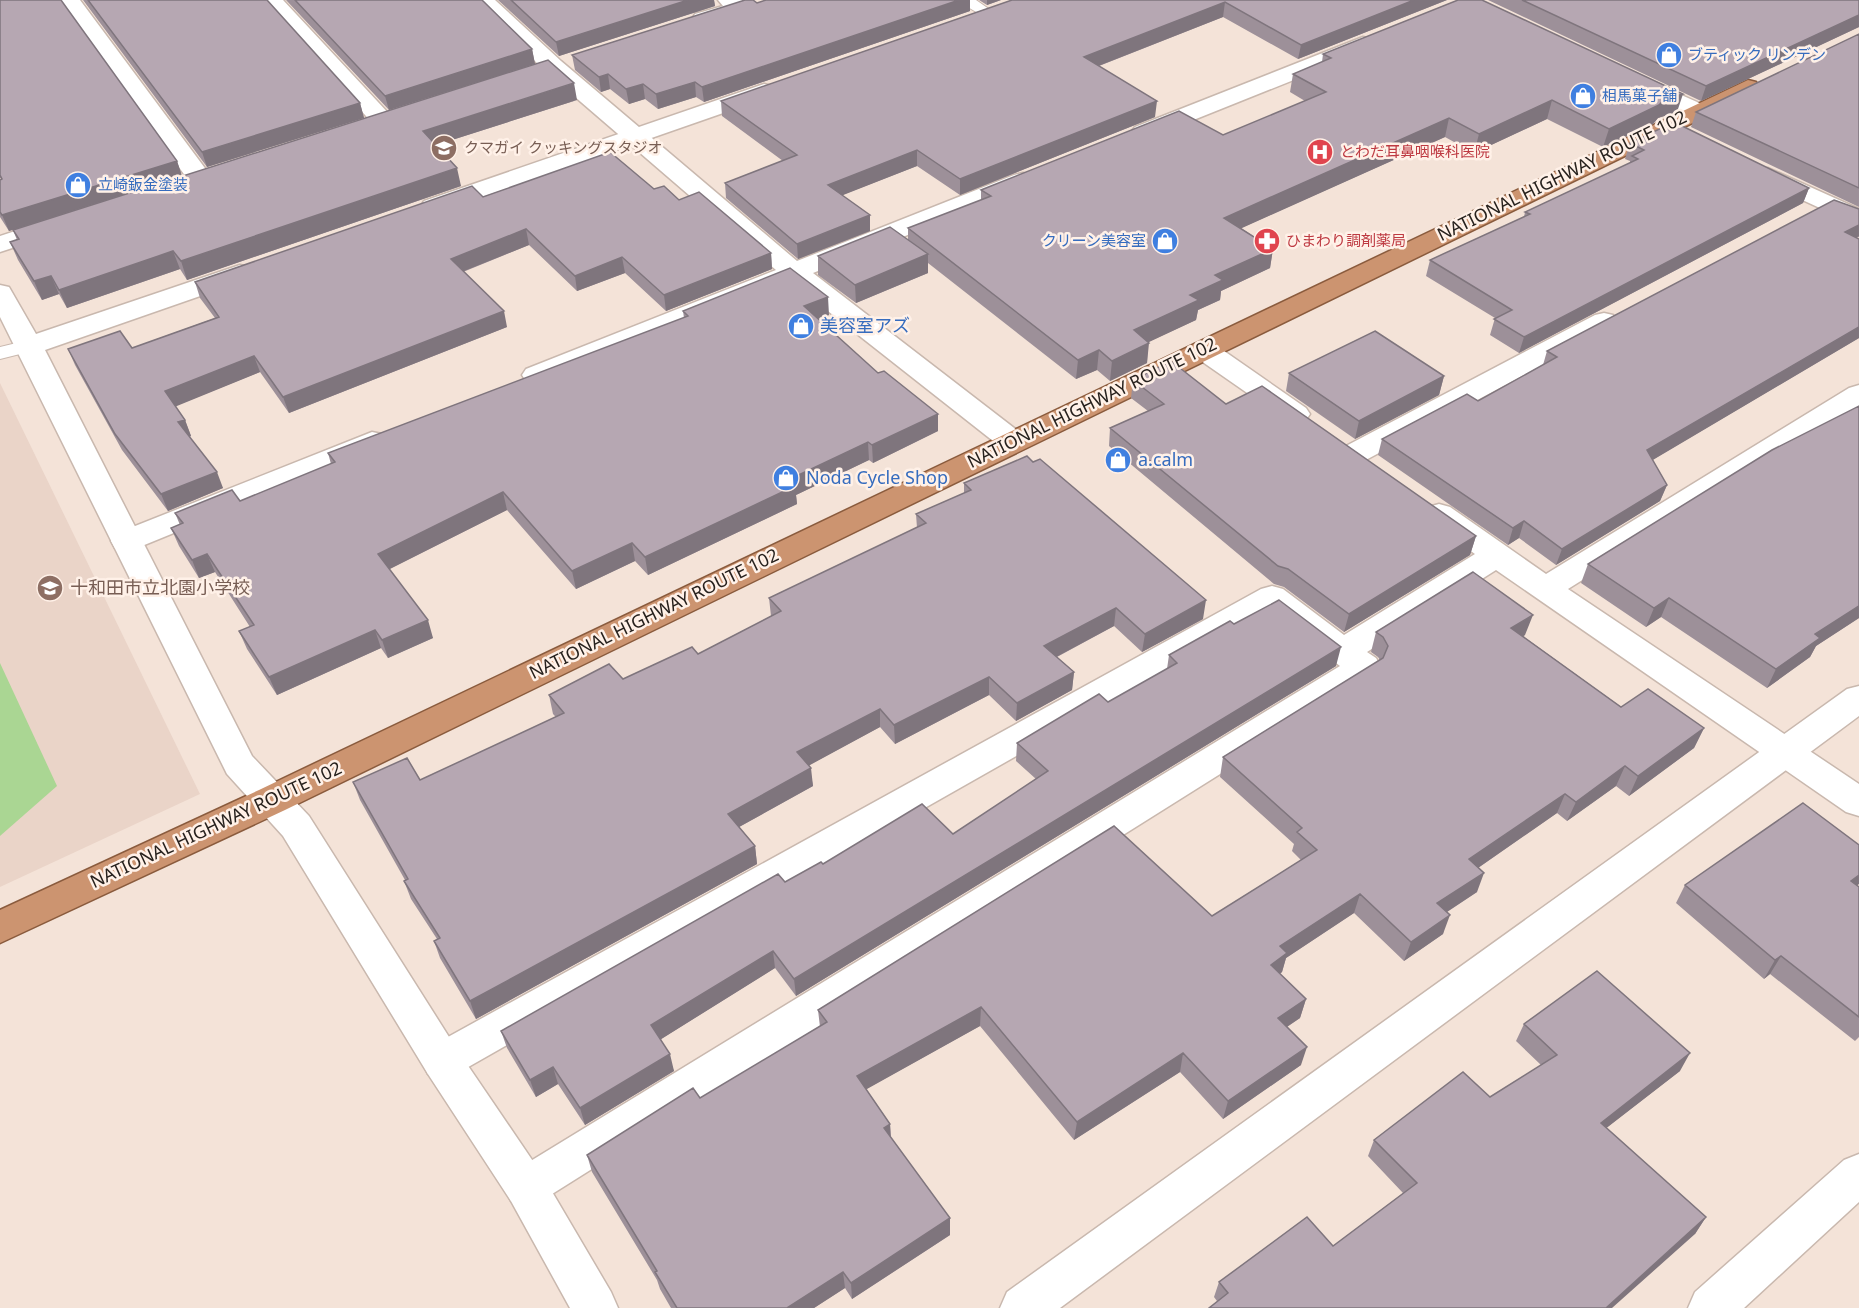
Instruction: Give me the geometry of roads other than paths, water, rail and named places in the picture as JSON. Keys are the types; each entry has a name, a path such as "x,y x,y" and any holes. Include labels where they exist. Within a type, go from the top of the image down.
{"highway":[{"name":"NATIONAL HIGHWAY ROUTE 102","path":"0,927 272,800 1667,125 1696,125 1772,76"}],"street":[{"path":"69,0 201,180"},
{"path":"271,0 383,122"},
{"path":"483,0 553,66 793,272 1012,441"},
{"path":"684,25 739,8 728,0"},
{"path":"954,25 998,10"},
{"path":"1125,139 1379,38"},
{"path":"530,74 575,60"},
{"path":"1625,77 1696,125"},
{"path":"406,215 785,83"},
{"path":"361,129 406,114"},
{"path":"1745,163 1859,219"},
{"path":"515,384 1047,170"},
{"path":"146,198 224,173"},
{"path":"1796,220 1827,203"},
{"path":"0,243 78,219"},
{"path":"14,350 260,266"},
{"path":"0,293 14,350 126,541 239,765 296,826 442,1061 526,1187 595,1308"},
{"path":"1335,441 1627,309"},
{"path":"1204,350 1382,474"},
{"path":"1545,589 1859,394"},
{"path":"126,541 393,433"},
{"path":"1420,501 1545,589 1786,750 1859,802"},
{"path":"1343,651 1497,555"},
{"path":"442,1061 1272,597 1365,667 526,1187"},
{"path":"1023,1308 1859,698"},
{"path":"1711,1308 1859,1174"}],"lane":[{"path":"964,0 998,10"}],"place":[{"name":"ブティック リンデン","path":"1669,55"},
{"name":"相馬菓子舗","path":"1583,96"},
{"name":"クマガイ クッキングスタジオ","path":"444,148"},
{"name":"とわだ耳鼻咽喉科医院","path":"1320,152"},
{"name":"立崎鈑金塗装","path":"78,185"},
{"name":"クリーン美容室","path":"1165,241"},
{"name":"ひまわり調剤薬局","path":"1267,241"},
{"name":"美容室アズ","path":"801,326"},
{"name":"a.calm","path":"1118,460"},
{"name":"Noda Cycle Shop","path":"786,478"},
{"name":"十和田市立北園小学校","path":"50,588"}]}
